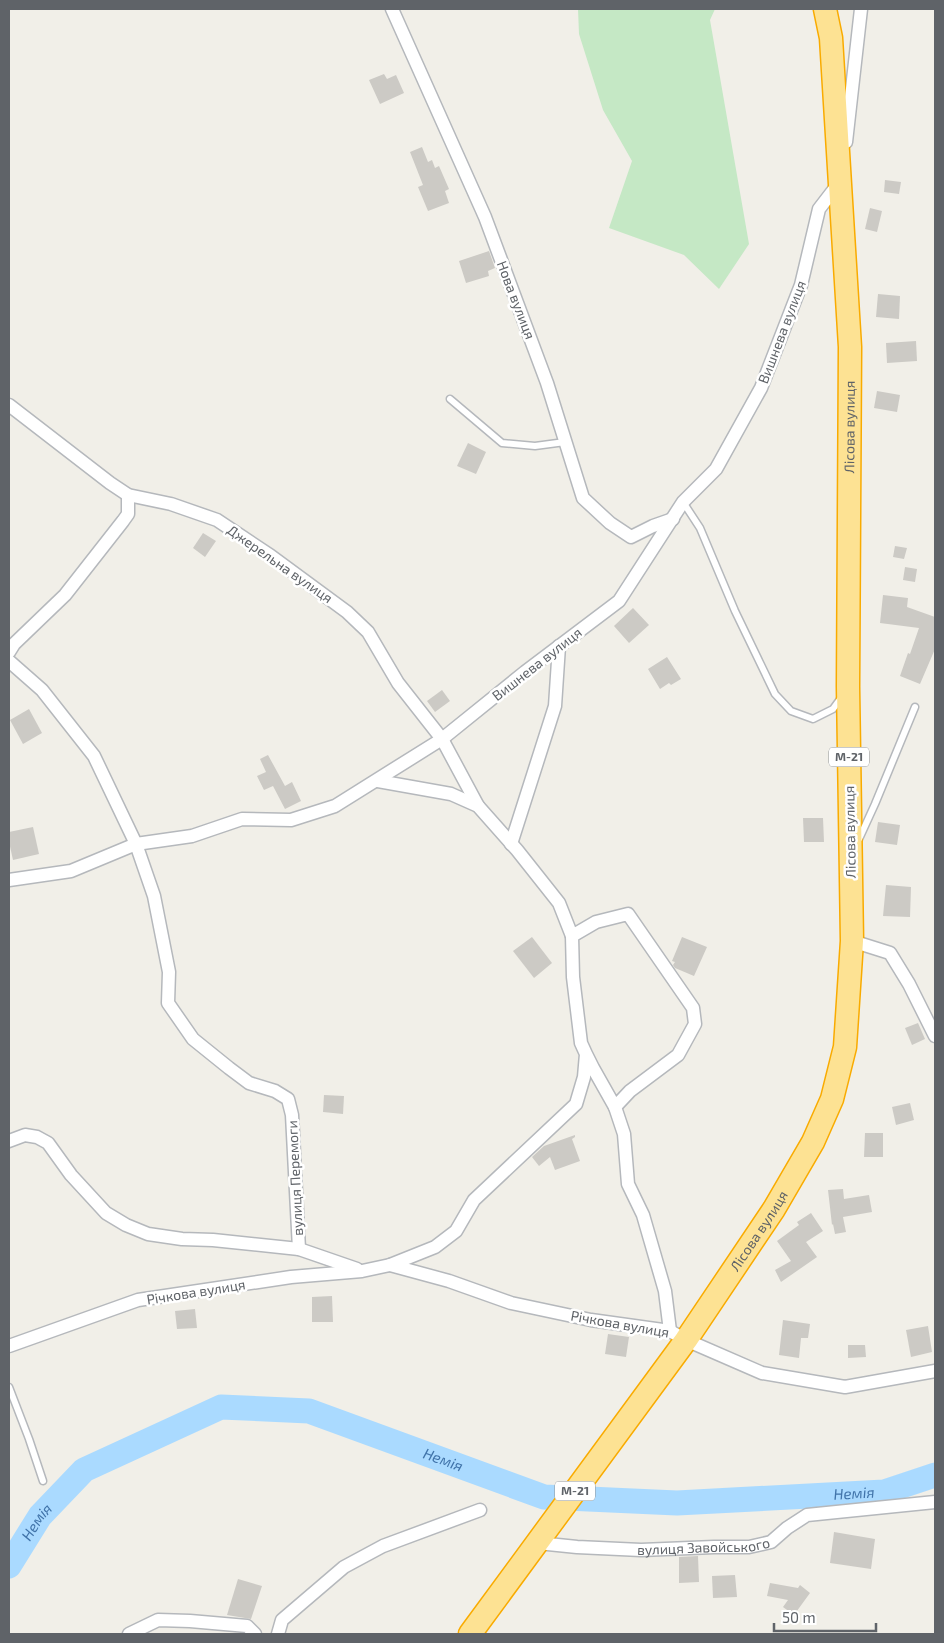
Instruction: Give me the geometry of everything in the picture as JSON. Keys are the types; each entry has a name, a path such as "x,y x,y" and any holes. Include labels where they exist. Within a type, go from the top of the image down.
{"highway":[{"name":"Лісова вулиця","path":"538,1543 612,1440 678,1335 774,1209 813,1142 832,1099 846,1047 852,941 848,687 850,347 831,38 825,9"},
{"name":"М-21","path":"470,1634 538,1543"}],"street":[{"name":"Нова вулиця","path":"392,9 485,217 547,383 583,498 610,523 631,537 673,519"},
{"path":"841,181 861,9"},
{"name":"Вишнева вулиця","path":"9,880 70,871 136,844 192,836 242,818 291,820 335,806 378,781 442,739 619,601 683,502 716,468 761,388 801,286 819,209 841,181"},
{"name":"Джерельна вулиця","path":"9,406 128,495 171,504 217,520 271,556 347,612 368,632 398,683 442,739 478,806 559,903 572,936 573,977 581,1043 616,1107 624,1134 628,1184 643,1216 678,1335"},
{"path":"10,645 65,595 128,514 128,495"},
{"path":"511,844 555,706 559,646"},
{"path":"9,661 42,690 94,756 136,844"},
{"name":"Джерельна вулиця","path":"378,781 451,794 478,806"},
{"name":"вулиця Перемоги","path":"136,844 154,896 169,972 168,1003 194,1038 229,1068 249,1083 275,1091 288,1099 292,1115 299,1249"},
{"path":"572,936 596,922 628,914 694,1008 695,1024 678,1055 630,1091 616,1107"},
{"path":"852,941 890,953 909,984 935,1036"},
{"name":"Джерельна вулиця","path":"474,1200 576,1104 584,1077 586,1054"},
{"name":"вулиця Перемоги","path":"9,1141 25,1135 37,1136 48,1143 71,1175 106,1213 126,1225 148,1234 182,1239 213,1240 299,1249 362,1271"},
{"name":"Річкова вулиця","path":"9,1346 138,1300 291,1277 362,1271 390,1264 435,1247 456,1231 474,1200"},
{"name":"Річкова вулиця","path":"390,1264 511,1303 591,1320 678,1335 762,1373 845,1387 935,1371"},
{"name":"вулиця Завойського","path":"538,1543 641,1550 714,1546 749,1547 771,1542 787,1528 807,1515 935,1502"},
{"name":"вулиця Завойського","path":"919,1505 935,1508"},
{"path":"278,1634 282,1620 344,1567 383,1546 480,1510"},
{"path":"129,1634 158,1620 246,1626 255,1634"}],"lane":[{"path":"450,399 502,443 535,446 565,442"},
{"path":"683,502 700,528 735,610 775,694 791,711 813,719 833,709 848,687"},
{"path":"850,856 875,804 915,707"},
{"path":"9,1387 29,1439 42,1481"}],"green space":[{"path":"578,9 715,9 710,20 749,244 719,289 684,255 609,228 632,161 603,110 579,34"}],"building":[{"path":"384,74 387,79 396,75 404,93 380,104 369,80"},
{"path":"422,147 428,162 432,160 435,168 439,166 449,189 445,191 449,203 428,211 418,187 423,185 410,152"},
{"path":"885,180 901,182 899,194 884,192"},
{"path":"870,208 882,211 877,232 865,229"},
{"path":"489,251 495,268 488,271 489,276 466,283 459,261"},
{"path":"878,294 900,296 899,319 876,317"},
{"path":"916,341 917,361 887,363 886,343"},
{"path":"877,391 900,395 897,412 874,408"},
{"path":"468,443 486,452 476,474 457,466"},
{"path":"203,533 216,541 205,557 193,548"},
{"path":"895,546 907,548 904,559 893,557"},
{"path":"905,567 917,569 915,582 903,580"},
{"path":"883,595 908,598 907,607 935,617 935,649 920,684 900,676 919,628 880,623"},
{"path":"633,608 649,625 629,643 614,626"},
{"path":"667,657 681,679 671,685 669,683 660,689 648,669"},
{"path":"442,690 450,701 435,712 427,701"},
{"path":"29,709 42,733 23,744 10,720"},
{"path":"268,755 285,786 292,782 301,801 285,809 273,786 264,790 257,776 266,772 260,759"},
{"path":"803,818 823,818 824,842 804,842"},
{"path":"878,822 900,825 897,845 875,842"},
{"path":"33,827 39,854 13,860 9,832"},
{"path":"886,885 911,887 910,917 883,916"},
{"path":"532,937 552,963 534,978 513,951"},
{"path":"682,937 707,947 694,976 675,968 673,965 675,962 672,961"},
{"path":"918,1023 925,1039 912,1045 905,1028"},
{"path":"324,1095 344,1096 343,1114 323,1112"},
{"path":"910,1103 914,1120 896,1125 892,1107"},
{"path":"865,1133 883,1133 883,1157 864,1157"},
{"path":"575,1135 572,1139 580,1161 555,1170 550,1157 539,1166 532,1157 544,1146"},
{"path":"843,1189 844,1199 869,1195 872,1212 843,1217 846,1232 835,1234 832,1225 828,1190"},
{"path":"811,1213 823,1231 806,1242 817,1257 781,1282 775,1270 791,1261 777,1241 799,1225 797,1222"},
{"path":"332,1296 333,1322 312,1322 312,1297"},
{"path":"195,1309 197,1328 177,1329 175,1311"},
{"path":"783,1320 810,1324 808,1338 801,1338 799,1358 779,1355"},
{"path":"928,1326 932,1352 911,1357 906,1330"},
{"path":"608,1334 629,1337 626,1357 605,1354"},
{"path":"848,1345 865,1345 866,1357 848,1358"},
{"path":"834,1532 875,1539 871,1569 830,1563"},
{"path":"698,1556 699,1582 679,1583 679,1557"},
{"path":"735,1575 737,1597 713,1598 712,1576"},
{"path":"238,1579 262,1586 251,1619 227,1615"},
{"path":"770,1583 798,1588 800,1585 810,1593 794,1615 783,1607 788,1600 767,1596"}],"waterway":[{"name":"Немія","path":"9,1566 40,1516 84,1470 221,1407 309,1411 544,1497 677,1503 884,1492 935,1475"}]}
